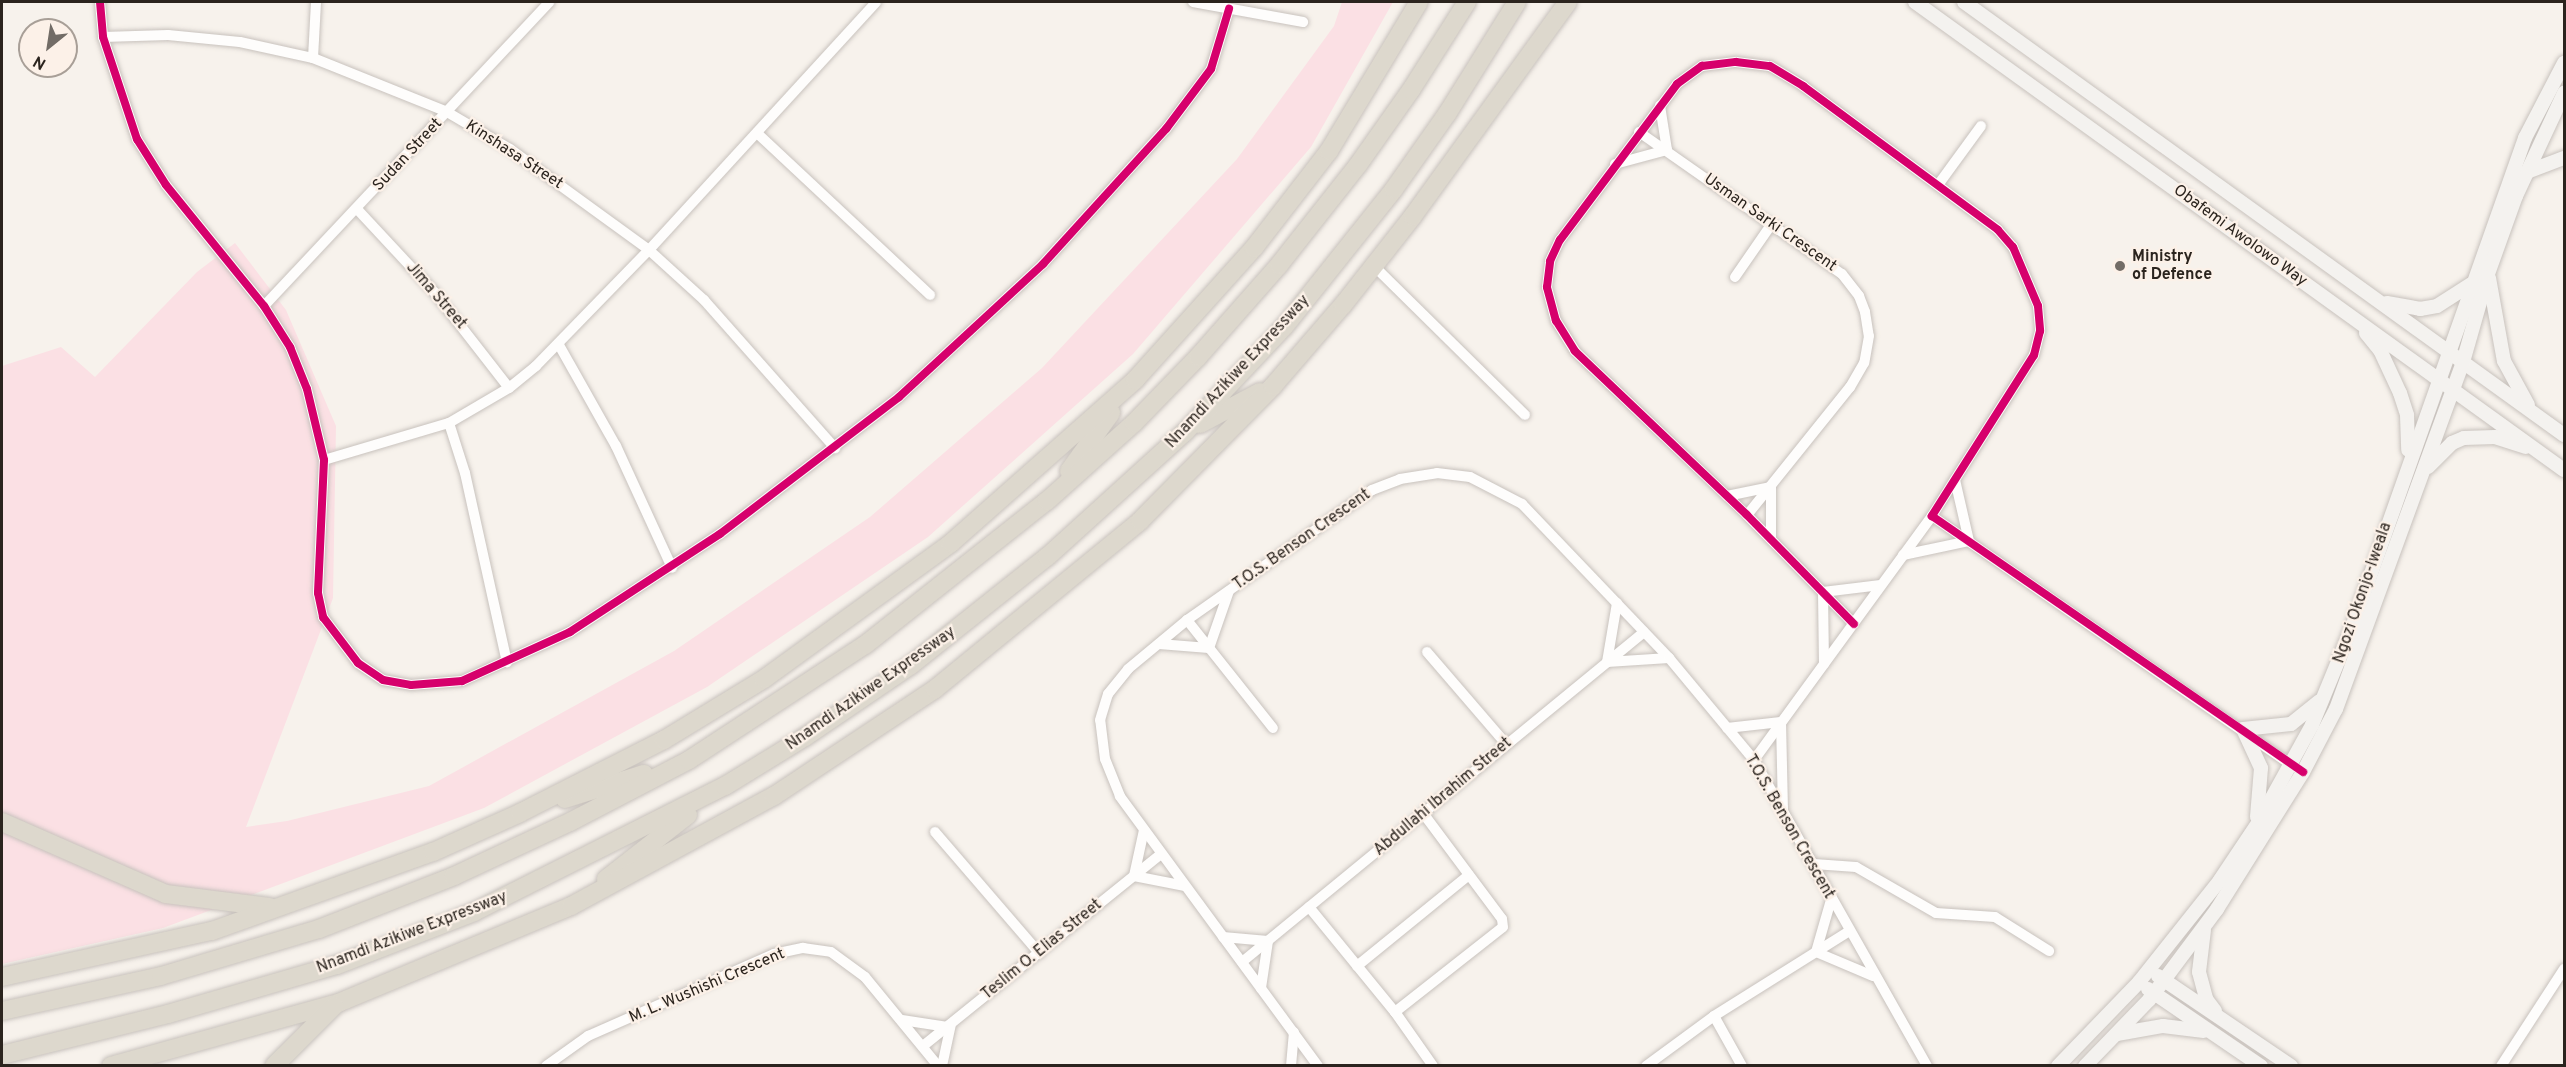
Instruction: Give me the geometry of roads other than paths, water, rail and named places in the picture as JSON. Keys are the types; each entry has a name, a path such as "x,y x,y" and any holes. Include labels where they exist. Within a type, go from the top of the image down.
{"highway":[{"path":"1047,501 1135,380 1254,248 1329,151 1419,2"},
{"path":"2,1011 161,976 319,929 465,871 570,822 689,760 865,645 1047,501 1166,390 1279,265 1412,90 1467,2"},
{"name":"Nnamdi Azikiwe Expressway","path":"2,1055 168,1014 337,964 474,912 725,786 805,738 911,664 1047,557 1185,432 1284,327 1394,189 1447,114 1516,2"},
{"name":"Nnamdi Azikiwe Expressway","path":"111,1065 338,1003 571,906 774,796 935,689 1140,521 1273,386 1374,266 1568,2"},
{"path":"2,977 212,931 277,908 433,852 520,813 664,740 764,679 853,617 951,543 1135,380"},
{"path":"1185,432 1273,386"},
{"path":"520,813 689,760"},
{"path":"571,906 725,786"},
{"path":"2,822 166,894 277,908"},
{"path":"274,1065 338,1003"}],"street":[{"path":"100,2 103,38 137,139 166,185 264,306 290,347 307,389 324,460 318,593 323,617 340,643 358,663 384,680 411,685 462,681 570,632 672,568 835,448 981,324 1117,187 1194,97 1211,69 1229,9"},
{"path":"314,58 316,2"},
{"name":"Sudan Street","path":"264,306 549,2"},
{"path":"324,460 449,423 508,388 559,345 650,250 876,2"},
{"path":"1193,2 1303,22"},
{"name":"Obafemi Awolowo Way","path":"1915,2 2565,470"},
{"name":"Obafemi Awolowo Way","path":"1964,2 2381,302 2448,353 2565,435"},
{"name":"Kinshasa Street","path":"103,38 168,35 220,40 314,58 447,112 510,149 650,250 704,300 835,448"},
{"path":"1754,760 1854,624 1932,516 2025,374 2040,331 2033,288 2013,247 1998,230 1803,86 1770,66 1736,62 1702,66 1677,84 1560,240 1550,261 1546,287 1556,321 1575,351 1748,515 1854,624"},
{"name":"Ngozi Okonjo-Iweala","path":"2085,1065 2154,993 2205,925 2297,768 2439,381 2525,138 2565,63"},
{"path":"2553,84 2564,95"},
{"name":"Ngozi Okonjo-Iweala","path":"2058,1065 2149,971 2254,830 2337,707 2463,363 2488,274 2527,172 2564,95"},
{"path":"1615,164 1667,150 1660,106"},
{"path":"1938,185 1981,126"},
{"name":"Usman Sarki Crescent","path":"1639,132 1842,274 1859,296 1869,336 1864,363 1850,387 1748,515"},
{"path":"757,133 930,295"},
{"path":"2527,172 2565,158"},
{"name":"Jima Street","path":"357,209 435,293 508,388"},
{"path":"1735,277 1771,225"},
{"path":"1374,266 1525,415"},
{"path":"2488,274 2505,361 2532,411"},
{"path":"2381,302 2404,308 2437,306 2473,283"},
{"path":"2353,317 2379,350 2400,393 2409,434 2406,470"},
{"path":"559,345 616,446 672,568"},
{"path":"449,423 465,473 507,662"},
{"path":"2424,470 2452,442 2464,438 2495,437 2536,450"},
{"name":"T.O.S. Benson Crescent","path":"1314,1064 1294,1032 1120,796 1105,759 1100,720 1108,694 1128,669 1187,620 1372,490 1400,479 1437,473 1470,477 1522,504 1669,658 1754,760 1814,864 1848,932 1927,1065"},
{"path":"1955,480 1969,542"},
{"path":"1728,496 1771,487 1771,538"},
{"path":"1932,516 2297,768"},
{"path":"1903,555 1969,542"},
{"path":"1823,592 1881,585"},
{"path":"1209,648 1230,590"},
{"path":"1823,592 1824,664"},
{"path":"1617,603 1607,662 1669,658"},
{"path":"1187,620 1273,728"},
{"name":"Abdullahi Ibrahim Street","path":"1242,962 1644,632"},
{"path":"1159,644 1209,648"},
{"path":"1427,652 1506,744"},
{"path":"2243,729 2291,724 2324,696"},
{"path":"1727,728 1781,722"},
{"path":"1781,722 1784,812"},
{"path":"2243,729 2261,768 2261,801 2254,830"},
{"path":"1395,1012 1503,927 1502,919 1424,813"},
{"path":"1144,830 1134,876 1185,886"},
{"path":"935,832 1039,953"},
{"name":"Teslim O. Elias Street","path":"923,1046 1161,854"},
{"path":"1814,864 1856,867 1936,913 1995,916 2049,951"},
{"path":"1357,966 1469,875"},
{"path":"1816,952 1831,900"},
{"path":"1309,908 1395,1012 1433,1065"},
{"path":"2205,925 2199,972 2206,999 2220,1018"},
{"path":"1646,1065 1714,1016 1848,932"},
{"path":"1223,937 1268,941 1261,988"},
{"name":"M. L. Wushishi Crescent","path":"546,1065 588,1036 774,954 803,948 831,952 865,977 940,1065"},
{"path":"1816,952 1873,976"},
{"path":"2501,1065 2565,969"},
{"path":"2149,971 2291,1065"},
{"path":"2139,982 2261,1065"},
{"path":"1714,1016 1742,1065"},
{"path":"902,1020 949,1025 940,1065"},
{"path":"2115,1034 2163,1026 2213,1033"},
{"path":"1291,1065 1294,1032"}],"place":[{"name":"Ministry of Defence","path":"2120,266"}]}
